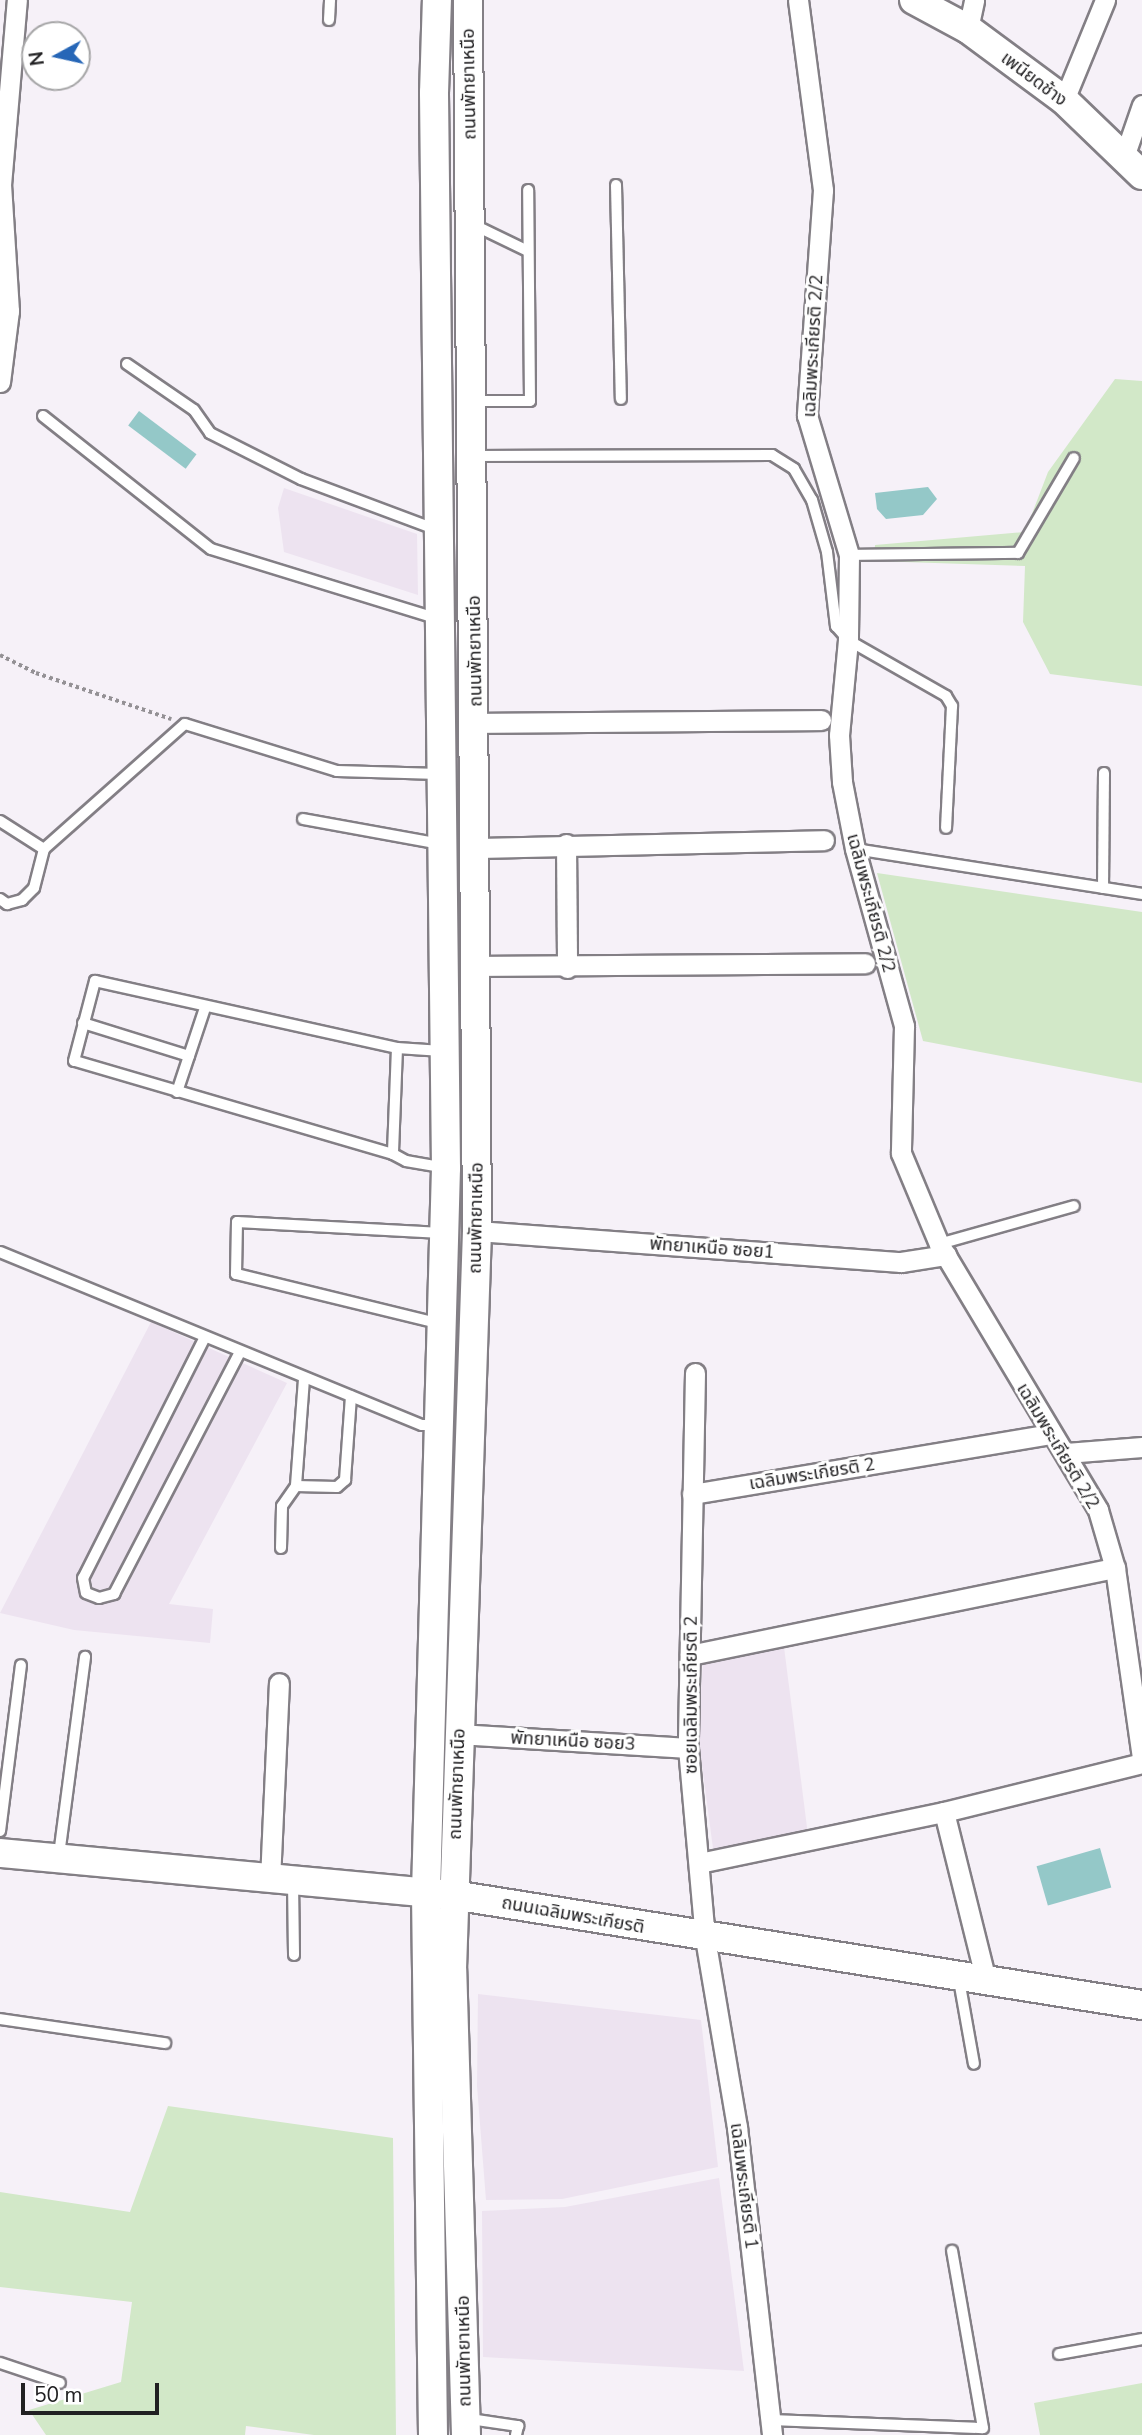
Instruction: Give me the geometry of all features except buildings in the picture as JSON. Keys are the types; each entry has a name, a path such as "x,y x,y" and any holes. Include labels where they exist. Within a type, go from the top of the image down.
{"main road":[{"name":"ถนนพัทยาเหนือ","path":"433,2435 440,1894 439,1424 446,1168 442,531 434,93 437,0"},
{"name":"ถนนพัทยาเหนือ","path":"466,2427 440,1894 459,1734 477,1231 478,967 468,0"},
{"name":"เพนียดช้าง","path":"914,0 968,29 1064,100 1133,166"},
{"name":"ถนนเฉลิมพระเกียรติ","path":"0,1853 440,1894 1142,2005"}],"street":[{"path":"0,382 9,311 1,183 17,0"},
{"name":"เฉลิมพระเกียรติ 2/2","path":"798,0 823,191 807,415 849,555 848,640 839,735 855,849 904,1027 901,1153 943,1249 1051,1434 1066,1452 1098,1510 1115,1568 1135,1672 1142,1757"},
{"path":"968,29 974,0"},
{"path":"1064,100 1105,0"},
{"path":"1133,166 1142,105"},
{"path":"476,723 821,720"},
{"path":"477,848 824,840"},
{"path":"566,844 568,968"},
{"path":"478,967 865,963"},
{"name":"พัทยาเหนือ ซอย1","path":"477,1231 901,1262 943,1249"},
{"path":"692,1494 695,1373"},
{"name":"เฉลิมพระเกียรติ 2","path":"692,1494 1051,1434"},
{"path":"1066,1452 1142,1447"},
{"name":"ซอยเฉลิมพระเกียรติ 2","path":"692,1494 688,1748 705,1938"},
{"path":"690,1655 1115,1568"},
{"path":"279,1683 281,1881"},
{"name":"พัทยาเหนือ ซอย3","path":"459,1734 688,1748"},
{"path":"699,1863 944,1812 1142,1763"},
{"path":"944,1812 986,1980"},
{"name":"เฉลิมพระเกียรติ 1","path":"705,1938 737,2127 771,2427"}],"lane":[{"path":"329,20 330,0"},
{"path":"616,185 621,399"},
{"path":"473,401 530,401 528,190"},
{"path":"472,224 528,251"},
{"path":"127,364 194,410 210,433 301,479 442,531"},
{"path":"43,416 211,549 442,621"},
{"path":"474,456 772,456 794,469 812,500 827,552 836,626 848,640 946,696 952,706 946,828"},
{"path":"849,555 1018,552 1074,458"},
{"path":"0,899 7,904 22,900 34,888 44,849 185,723 337,771 443,774"},
{"path":"1103,888 1104,773"},
{"path":"303,819 444,844"},
{"path":"0,821 44,849"},
{"path":"855,849 1142,894"},
{"path":"445,1051 397,1048 205,1008 95,981 74,1061 393,1154 406,1161 446,1168"},
{"path":"177,1092 205,1008"},
{"path":"83,1023 189,1056"},
{"path":"393,1154 397,1048"},
{"path":"943,1249 1074,1206"},
{"path":"441,1324 236,1274 237,1223 444,1233"},
{"path":"0,1252 304,1379 422,1425 439,1424"},
{"path":"205,1337 83,1578 86,1593 99,1598 114,1594 240,1352"},
{"path":"281,1548 282,1506 296,1486 304,1379"},
{"path":"296,1486 337,1487 345,1480 351,1396"},
{"path":"59,1859 85,1657"},
{"path":"0,1831 22,1665"},
{"path":"281,1881 294,1955"},
{"path":"958,1976 974,2064"},
{"path":"0,2019 165,2043"},
{"path":"771,2427 983,2428 952,2251"},
{"path":"1059,2354 1142,2339"},
{"path":"0,2363 60,2383"},
{"path":"466,2427 518,2426 516,2435"}],"path":[{"path":"0,655 36,673 185,723"}],"shaded area":[{"path":"284,488 417,534 418,595 284,552 278,508"},
{"path":"151,1322 287,1383 169,1604 213,1609 210,1643 74,1630 0,1613"},
{"path":"784,1647 808,1835 714,1856 698,1735 703,1662"},
{"path":"478,1994 701,2020 718,2167 562,2199 486,2200 477,2086"},
{"path":"719,2178 744,2371 483,2357 482,2211 565,2207"}],"green space":[{"path":"1115,379 1142,381 1142,686 1050,674 1023,622 1025,566 874,561 875,545 1025,532 1048,472"},
{"path":"877,873 1142,912 1142,1083 923,1041"},
{"path":"168,2106 393,2138 396,2435 314,2435 246,2426 245,2435 46,2435 29,2410 121,2382 132,2302 0,2287 0,2192 130,2212"},
{"path":"1142,2383 1142,2435 1040,2435 1034,2403"}],"water":[{"path":"139,411 197,454 186,469 128,425"},
{"path":"928,487 937,499 923,515 886,519 877,509 875,493"},
{"path":"1100,1848 1111,1887 1048,1906 1037,1866"}]}
